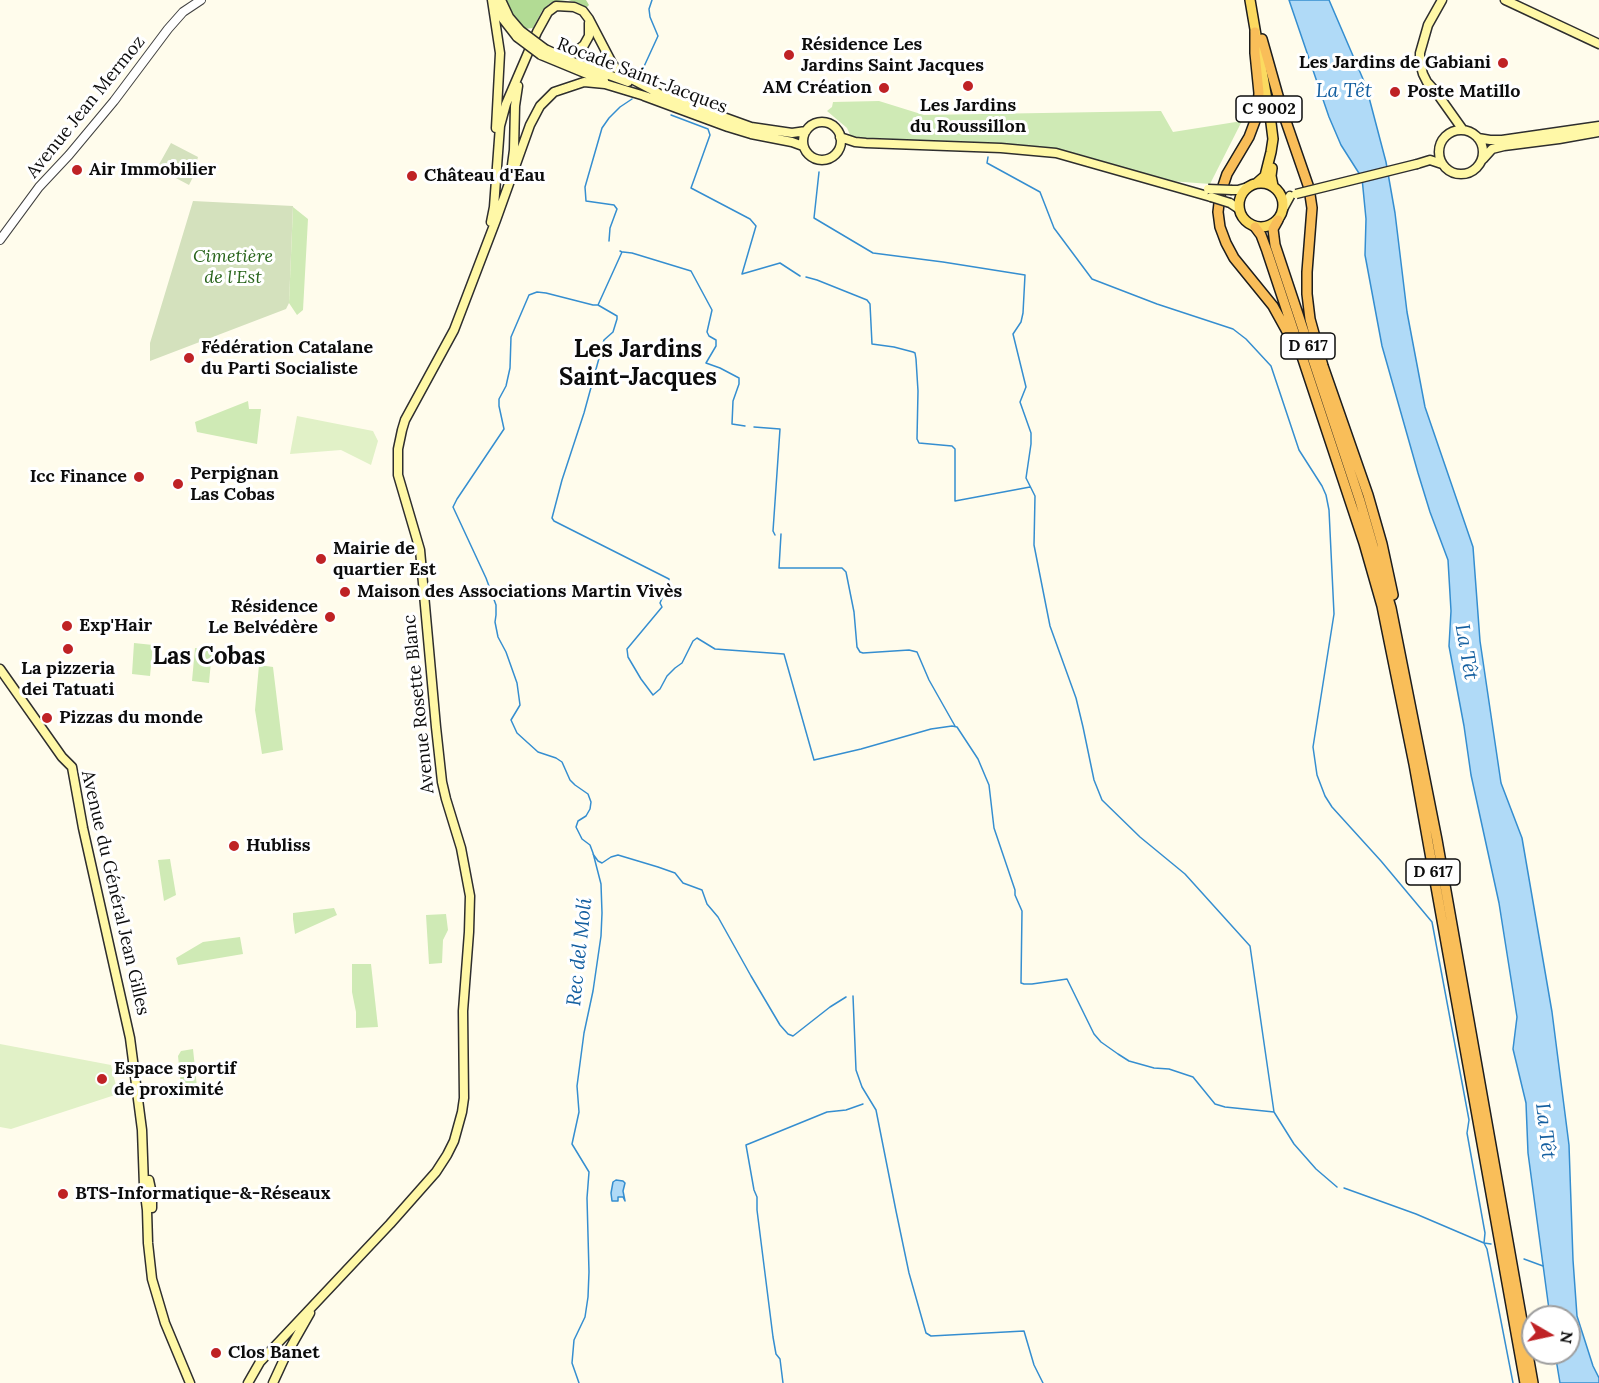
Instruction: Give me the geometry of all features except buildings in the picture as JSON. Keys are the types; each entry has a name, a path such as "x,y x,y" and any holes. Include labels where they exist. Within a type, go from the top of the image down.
{"highway":[{"path":"1258,36 1255,53 1259,93 1258,108 1249,137 1227,174 1220,195 1218,212 1220,227 1234,258 1273,306 1306,371"},
{"path":"1258,36 1305,175 1312,208 1307,272 1310,319 1323,366 1383,544 1394,598 1406,680"},
{"name":"D 617","path":"1278,220 1273,229 1275,245 1363,510 1391,609 1437,840 1533,1383"},
{"name":"D 617","path":"1255,227 1267,251 1364,543 1382,606 1410,745 1526,1383"}],"main road":[{"name":"Rocade Saint-Jacques","path":"492,0 503,19 543,52 648,97 751,134 803,146"},
{"path":"492,0 500,53 496,125 497,164"},
{"name":"Rocade Saint-Jacques","path":"501,0 519,34"},
{"name":"C 9002","path":"1250,0 1276,126 1277,141 1271,176 1276,189"},
{"name":"C 9002","path":"1253,185 1265,176 1272,140 1255,0"},
{"path":"1442,0 1428,25 1420,53 1420,63 1427,82 1463,130"},
{"path":"1423,42 1448,0"},
{"path":"1505,0 1599,44"},
{"path":"483,254 494,207 500,126 506,104 524,60 548,12 556,6 583,10 613,65 622,74 658,93"},
{"path":"543,52 566,54 575,52 584,45 589,36 589,19"},
{"name":"Rocade Saint-Jacques","path":"543,52 751,127 792,133 806,131"},
{"path":"509,183 514,150 515,106 524,60"},
{"path":"483,254 530,125 540,106 554,92 584,81 605,84 648,97"},
{"path":"1430,160 1447,135 1450,123 1446,106"},
{"path":"837,152 840,137 833,126 822,122 810,126 803,136 803,146 810,156 818,160 827,159 849,147 866,143"},
{"path":"1478,138 1502,140 1599,126"},
{"path":"1447,135 1457,130 1474,134 1483,149 1481,162"},
{"path":"1209,193 1238,190 1263,183 1293,195 1430,160 1442,164 1452,173 1464,174 1474,171 1492,149 1599,132"},
{"path":"840,137 866,143 1040,151 1209,193 1239,208"},
{"path":"1439,148 1442,164"},
{"path":"1253,185 1240,196 1239,208 1244,220 1255,227 1267,227 1278,220 1293,195"},
{"path":"1276,189 1282,197 1284,207"},
{"name":"Avenue Rosette Blanc","path":"243,1383 253,1367 321,1298 436,1172 454,1141 462,1112 464,1098 463,1011 470,932 470,896 461,848 442,782 423,570 414,527 400,482 398,449 405,420 454,330 483,254"},
{"name":"Avenue du Général Jean Gilles","path":"0,669 62,758 72,767 86,842 130,1038 143,1146 149,1266 165,1323 190,1383"},
{"name":"Avenue du Général Jean Gilles","path":"130,1038 138,1054 141,1072 149,1183 152,1194 152,1242 156,1275 170,1323 196,1383"},
{"name":"Avenue Rosette Blanc","path":"273,1383 285,1357 321,1298"},
{"name":"Avenue Rosette Blanc","path":"248,1383 260,1362"}],"street":[{"name":"Avenue Jean Mermoz","path":"0,240 39,187 114,101 165,33 183,12 201,0"}],"green space":[{"path":"505,0 568,0 549,4 542,11 533,28 525,29 518,23"},
{"path":"568,0 586,0 589,5 586,8"},
{"path":"879,101 924,115 1161,111 1173,132 1242,121 1210,184 1170,181 1074,153 1040,147 858,140 851,137 847,128 827,111 832,107 833,102"},
{"path":"171,143 198,157 189,185 157,168"},
{"name":"Cimetière de l'Est","path":"193,201 293,206 289,303 286,309 150,361 150,343"},
{"path":"293,207 308,219 303,310 297,315 289,303"},
{"path":"248,401 249,409 261,409 257,444 197,432 195,422"},
{"path":"297,416 373,431 378,441 371,465 341,450 290,454"},
{"path":"134,643 153,645 150,676 132,674"},
{"path":"195,648 212,650 209,683 192,681"},
{"path":"259,665 273,667 283,750 262,754 255,710"},
{"path":"170,859 176,895 164,901 158,860"},
{"path":"334,908 337,915 295,934 293,913"},
{"path":"446,914 448,930 443,940 442,963 429,964 426,915"},
{"path":"240,937 243,954 178,965 176,958 203,942"},
{"path":"352,964 371,964 378,1027 356,1028"},
{"path":"0,1044 111,1065 118,1094 11,1129 0,1127"},
{"path":"193,1049 197,1087 184,1088 181,1084 178,1056 181,1051"}],"water":[{"name":"La Têt","path":"1289,0 1329,0 1366,86 1386,162 1395,213 1407,312 1425,407 1473,547 1480,641 1501,783 1522,838 1552,1012 1569,1145 1576,1305 1548,1305 1528,1153 1526,1103 1513,1049 1517,1017 1499,903 1471,775 1449,646 1451,611 1448,560 1430,512 1382,346 1365,255 1366,219 1362,178 1341,145 1329,117"},
{"path":"616,1180 625,1183 623,1191 625,1201 623,1197 618,1197 618,1201 612,1201 613,1182"},
{"name":"La Têt","path":"1581,1328 1599,1383 1560,1383 1557,1365 1581,1365"}],"waterway":[{"name":"Rec del Molí","path":"641,73 658,36 650,17 649,9 652,0"},
{"name":"Rec del Molí","path":"609,241 610,228 617,209 614,205 586,201 585,187 602,128 620,107 632,99"},
{"path":"671,115 708,129 710,135 691,188 750,219 756,226 742,274 780,263 800,276"},
{"path":"988,157 987,163 1040,192 1054,228 1092,279 1157,304 1233,329 1246,339 1271,366 1299,450 1322,486 1329,510 1334,614 1313,747 1317,775 1332,807 1432,922 1469,1120 1467,1133 1485,1233 1484,1243 1513,1383"},
{"path":"819,172 814,218 873,253 1025,275 1023,313 1021,322 1013,334 1026,387 1020,402 1031,433 1026,478 1035,496 1034,545 1050,626 1076,698 1094,780 1102,800 1140,837 1185,874 1250,946 1274,1112 1294,1144 1316,1169 1337,1187"},
{"name":"Rec del Molí","path":"579,1383 572,1363 574,1340 585,1317 588,1297 589,1172 572,1144 579,1112 577,1086 601,936 602,913 601,884 593,853 590,845 582,839 576,827 578,821 586,816 591,802 588,794 570,780 562,762 538,752 517,733 511,720 520,705 517,683 498,637 495,622 496,605 453,507 504,429 499,399 506,386 510,368 511,337 529,295 537,292 546,293 598,305 622,252 620,251"},
{"path":"623,252 691,271 712,310 707,332 716,340 716,346 706,363 739,378 733,401 732,424 745,426"},
{"path":"806,277 867,300 870,304 872,344 915,353 918,391 917,439 919,443 952,446 955,449 955,501 1030,487"},
{"path":"598,305 617,316 617,319 613,332 604,340 552,518 669,579 660,603 662,607 627,649 628,657 653,695 660,689 667,676 682,663 693,641 697,638 715,649 784,654 814,760 931,729 957,727 978,759 989,785 994,828 1022,911 1021,983 1032,984 1067,979 1094,1034 1118,1054 1129,1061 1154,1068 1169,1069 1193,1077 1215,1104 1274,1112"},
{"path":"754,427 780,429 773,531 775,535"},
{"path":"781,534 779,568 842,568 846,572 854,612 857,647 860,652 909,650 917,652 929,680 955,726"},
{"path":"593,854 602,863 618,855 658,867 675,873 683,883 702,890 707,904 718,917 780,1025 788,1034 793,1036 846,997"},
{"path":"853,996 856,1070 862,1087 876,1110 909,1273 926,1333 931,1336 1024,1331 1034,1365 1043,1383"},
{"path":"783,1383 780,1359 776,1354 773,1337 757,1197 746,1145 827,1112 846,1110 863,1104"},
{"path":"1344,1188 1491,1244"},
{"path":"1524,1259 1543,1266"}],"place":[{"name":"Résidence Les Jardins Saint Jacques","path":"789,55"},
{"name":"Les Jardins de Gabiani","path":"1503,63"},
{"name":"Les Jardins du Roussillon","path":"968,86"},
{"name":"AM Création","path":"884,88"},
{"name":"Poste Matillo","path":"1395,92"},
{"name":"Air Immobilier","path":"77,170"},
{"name":"Château d'Eau","path":"412,176"},
{"name":"Fédération Catalane du Parti Socialiste","path":"189,358"},
{"name":"Icc Finance","path":"139,477"},
{"name":"Perpignan Las Cobas","path":"178,484"},
{"name":"Mairie de quartier Est","path":"321,559"},
{"name":"Maison des Associations Martin Vivès","path":"345,592"},
{"name":"Résidence Le Belvédère","path":"330,617"},
{"name":"Exp'Hair","path":"67,626"},
{"name":"La pizzeria dei Tatuati","path":"68,649"},
{"name":"Pizzas du monde","path":"47,718"},
{"name":"Hubliss","path":"234,846"},
{"name":"Espace sportif de proximité","path":"102,1079"},
{"name":"BTS-Informatique-&-Réseaux","path":"63,1194"},
{"name":"Clos Banet","path":"216,1353"}],"district":[{"name":"Les Jardins Saint-Jacques","path":"638,364"},
{"name":"Las Cobas","path":"209,657"}]}
